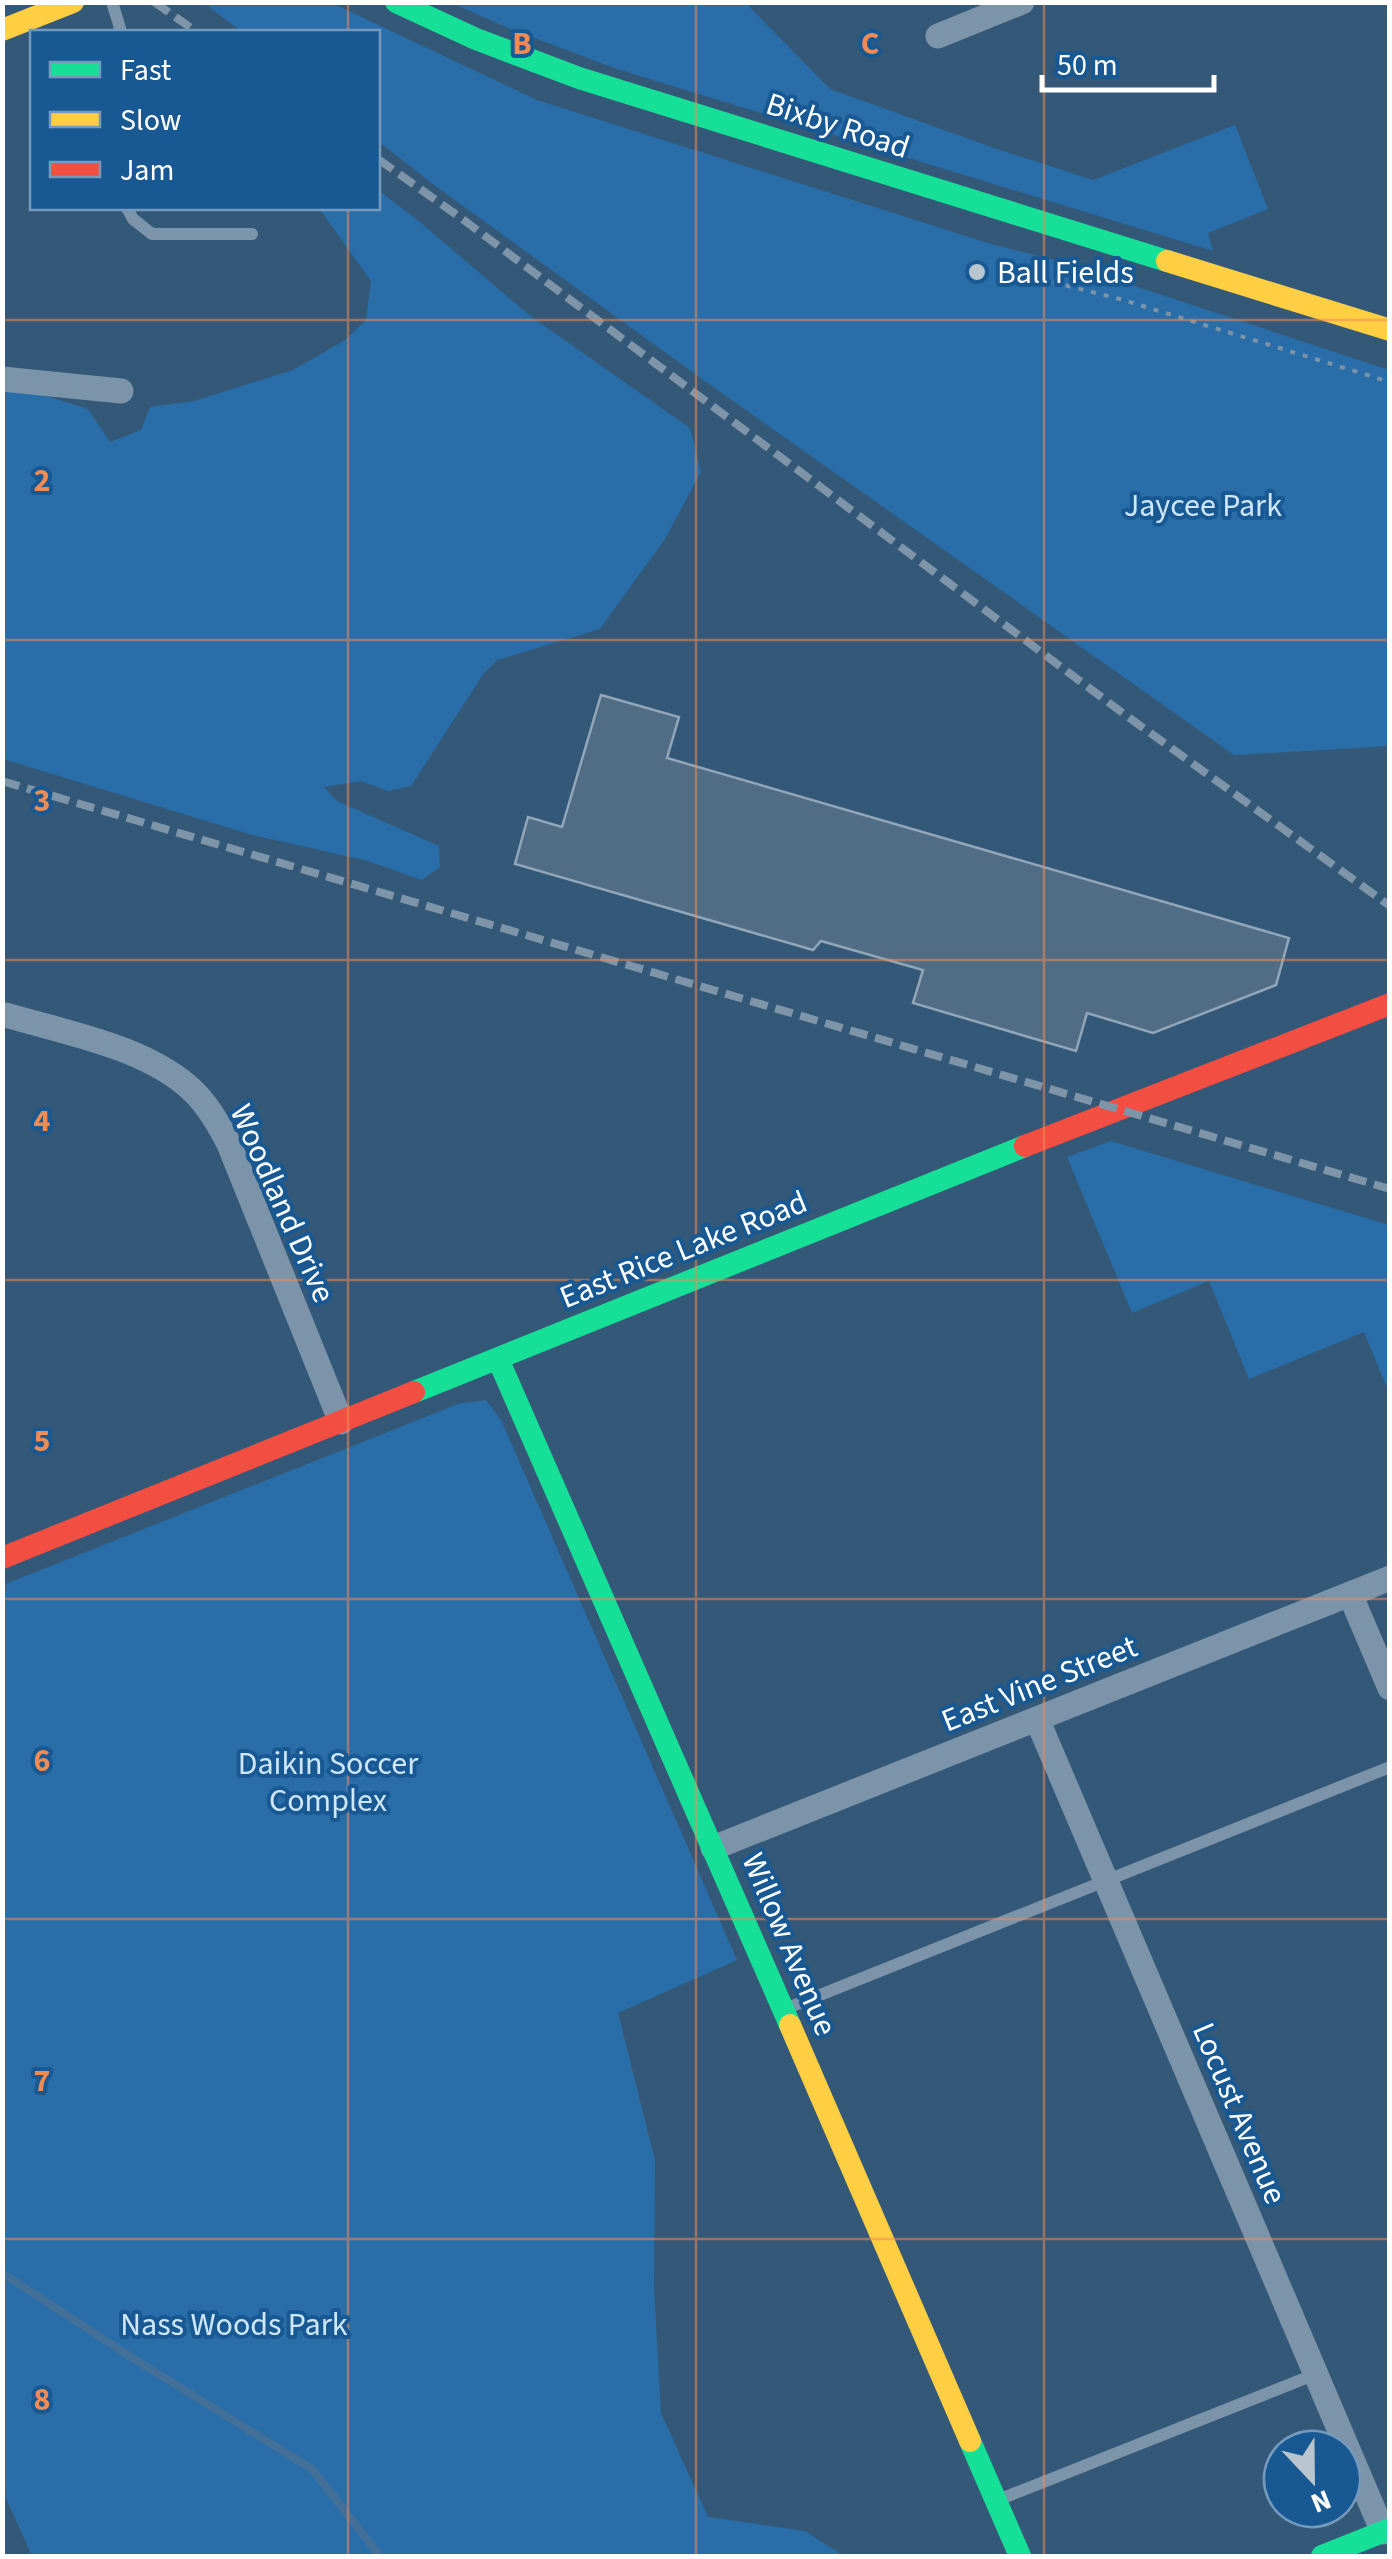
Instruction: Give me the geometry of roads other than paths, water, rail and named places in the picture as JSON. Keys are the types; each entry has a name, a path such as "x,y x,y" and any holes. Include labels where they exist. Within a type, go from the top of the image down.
{"street":[{"path":"2,30 73,2"},
{"name":"Bixby Road","path":"396,2 476,39 579,78 1390,330"},
{"path":"938,36 1022,2"},
{"path":"2,379 121,391"},
{"name":"East Rice Lake Road","path":"2,1558 1120,1108 1390,1004"},
{"name":"Woodland Drive","path":"4,1018 152,1061 196,1094 229,1144 340,1422"},
{"name":"Willow Avenue","path":"498,1359 1020,2556"},
{"name":"East Vine Street","path":"713,1848 1390,1578"},
{"path":"1350,1594 1390,1688"},
{"name":"Locust Avenue","path":"1037,1719 1386,2531"},
{"path":"1322,2556 1386,2531"}],"lane":[{"path":"112,2 120,30"},
{"path":"127,210 152,234 252,234"},
{"path":"783,2010 1390,1767"},
{"path":"996,2501 1316,2374"}],"waterway":[{"path":"2,2273 312,2469 380,2556"}],"railway":[{"path":"154,2 194,30"},
{"path":"380,160 1124,714 1390,906"},
{"path":"2,781 1390,1189"}],"place":[{"name":"Ball Fields","path":"977,272"}],"park label":[{"name":"Jaycee Park","path":"1203,505"},
{"name":"Daikin Soccer Complex","path":"328,1782"},
{"name":"Nass Woods Park","path":"234,2324"}]}
